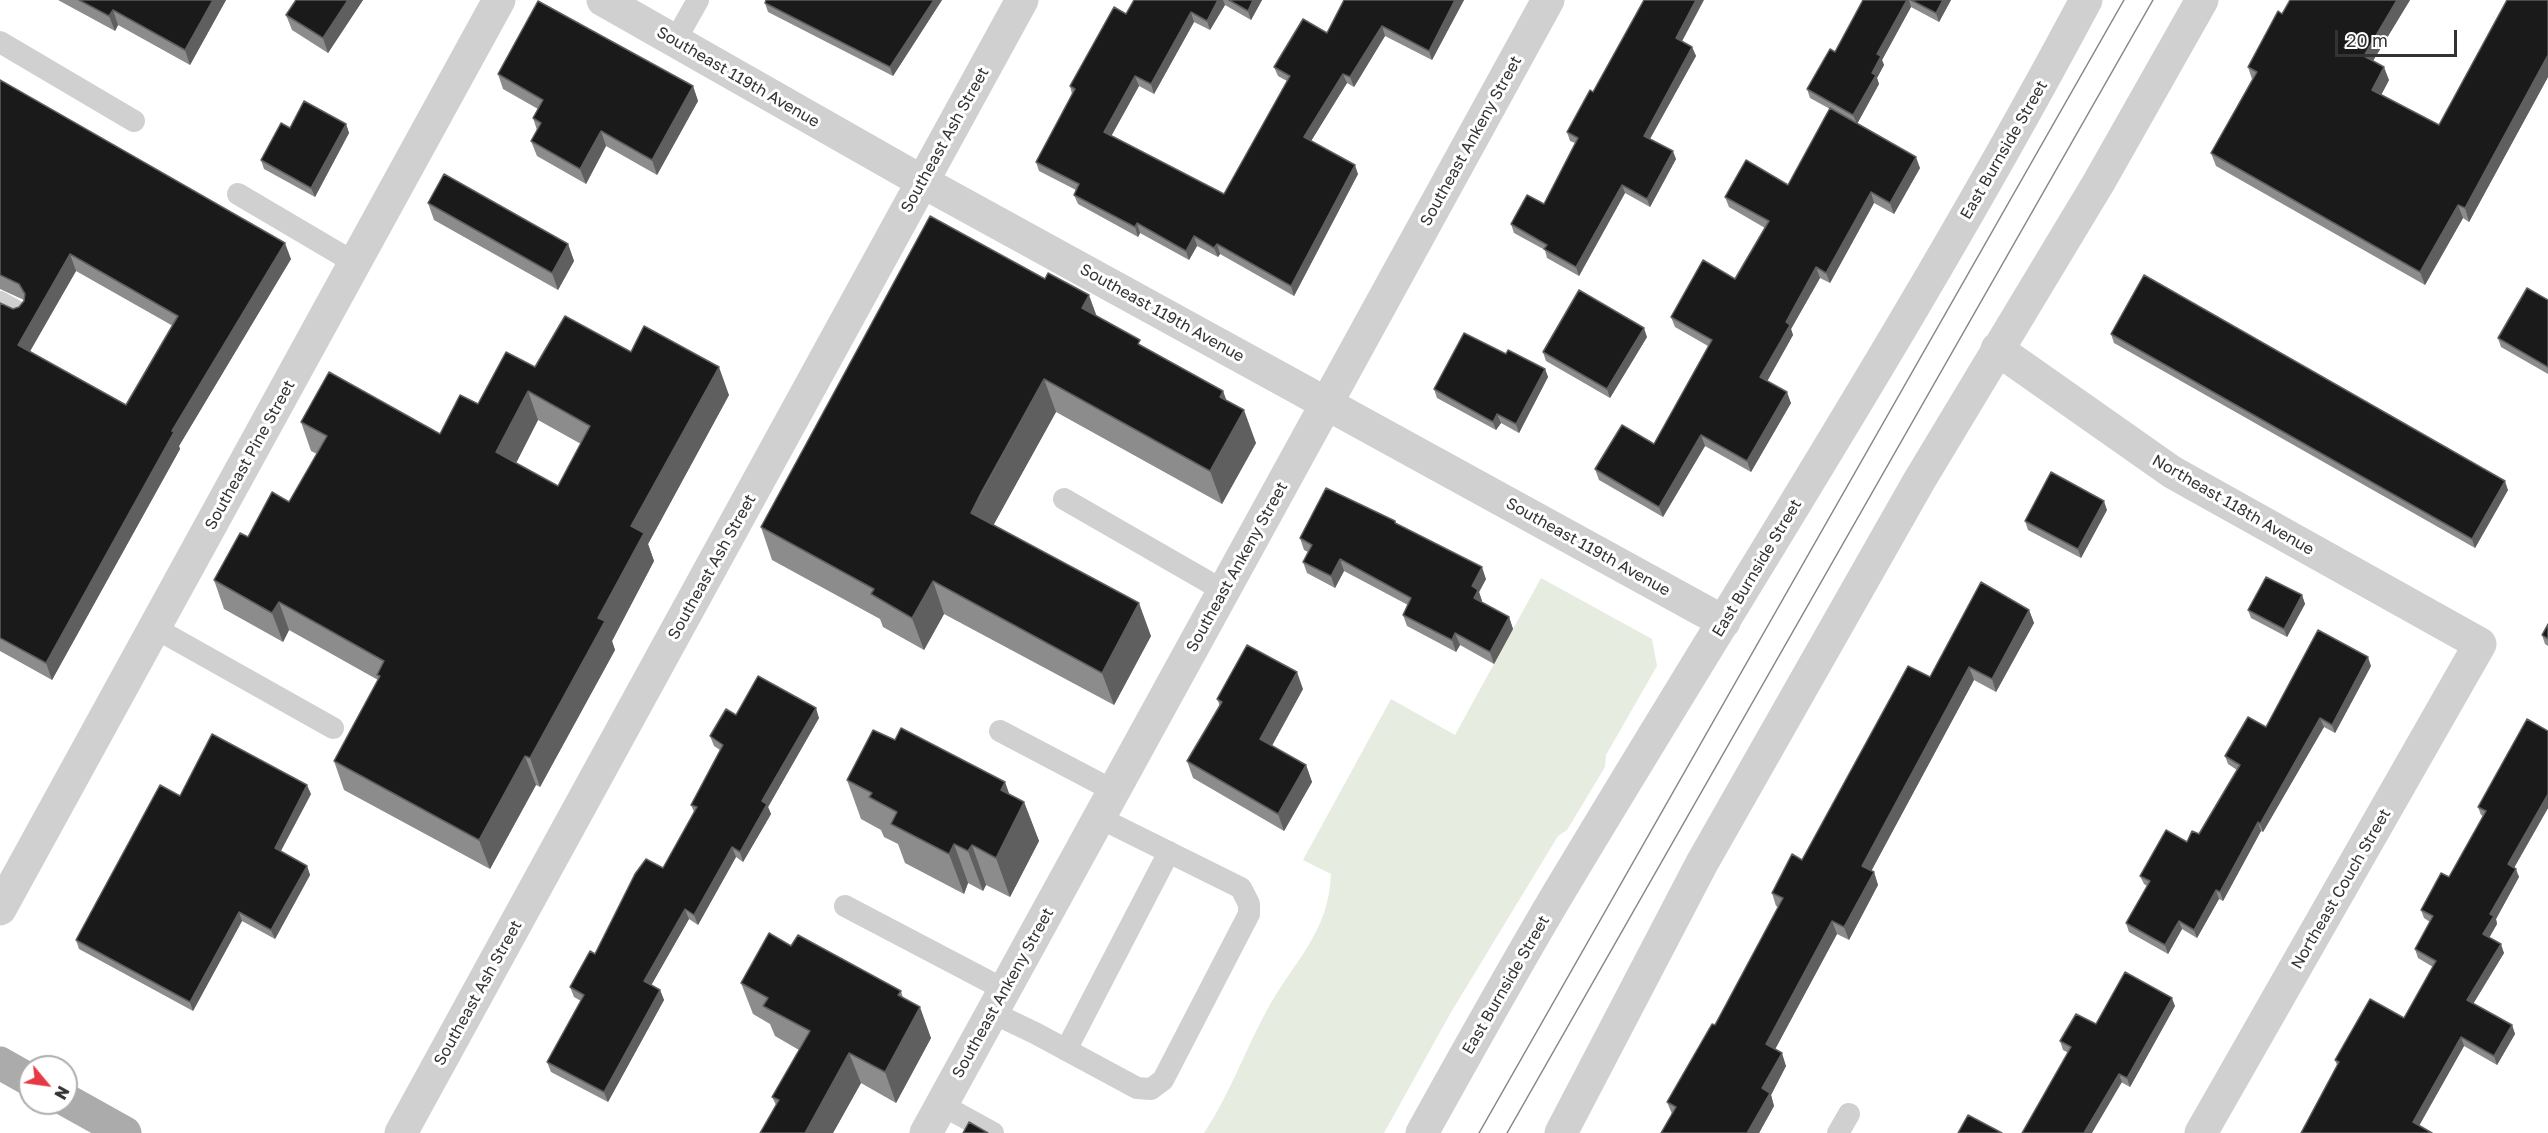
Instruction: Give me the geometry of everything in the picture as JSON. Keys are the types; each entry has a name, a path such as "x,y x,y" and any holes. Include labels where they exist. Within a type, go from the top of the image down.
{"main road":[{"path":"0,1063 18,1073"},
{"path":"78,1107 125,1133"}],"street":[{"name":"Southeast Pine Street","path":"0,909 499,0"},
{"name":"Southeast 119th Avenue","path":"603,0 923,182 1724,622"},
{"name":"Southeast Ash Street","path":"401,1133 1022,0"},
{"name":"Southeast Ankeny Street","path":"926,1133 1548,0"},
{"name":"East Burnside Street","path":"1422,1133 1558,894 1880,365 2028,108 2086,0"},
{"path":"1561,1133 1702,863 1913,491 2099,182 2202,0"},
{"name":"Northeast 118th Avenue","path":"1997,349 2172,472 2480,644"},
{"name":"Northeast Couch Street","path":"2201,1133 2480,644"}],"lane":[{"path":"675,41 698,0"},
{"path":"0,42 134,121"},
{"path":"238,194 355,263"},
{"path":"1064,499 1224,591"},
{"path":"155,628 333,728"},
{"path":"845,906 999,1002 1066,1050 1137,1088 1151,1089 1163,1080 1249,914 1249,904 1241,888 1169,852 1107,804 1000,731"},
{"path":"1066,1050 1169,852"},
{"path":"942,1105 993,1133"}],"shaded area":[{"path":"1541,578 1652,639 1657,666 1606,755 1605,767 1567,830 1558,836 1450,1014 1384,1133 1204,1133 1222,1103 1267,1010 1317,930 1329,895 1331,874 1303,860 1391,699 1455,735"}],"building":[{"path":"79,0 213,0 185,50 113,10 109,16"},
{"path":"296,0 348,0 323,38 286,15"},
{"path":"766,0 934,0 890,67 765,3"},
{"path":"1134,0 1218,0 1207,21 1191,12 1151,84 1135,76 1104,132 1224,194 1290,76 1274,67 1303,19 1327,33 1344,0 1455,0 1429,51 1382,26 1350,77 1343,74 1304,137 1355,165 1291,286 1217,244 1214,248 1194,236 1186,251 1137,223 1135,227 1074,195 1079,184 1036,162 1075,89 1070,86 1114,7 1126,14"},
{"path":"1229,0 1253,0 1248,11"},
{"path":"1644,0 1696,0 1676,38 1692,47 1644,136 1673,151 1647,199 1622,185 1576,267 1544,249 1547,245 1511,224 1527,195 1544,204 1578,138 1567,132 1590,90 1593,92"},
{"path":"1863,0 1907,0 1877,54 1881,56 1872,73 1876,75 1853,115 1807,89 1830,49 1835,52"},
{"path":"1911,0 1943,0 1936,13"},
{"path":"2290,0 2397,0 2364,56 2384,67 2372,90 2439,125 2507,0 2548,0 2548,55 2465,208 2458,205 2420,272 2211,153 2257,72 2248,67 2278,11 2282,14"},
{"path":"538,1 693,86 652,160 601,131 580,169 531,141 541,123 533,118 543,100 498,74"},
{"path":"0,80 285,243 172,431 174,432 46,663 0,638 0,303 13,309 19,307 24,301 25,294 19,284 0,275","holes":["70,254 178,316 126,405 18,345"]},
{"path":"304,101 346,124 311,188 261,160 281,123 290,128"},
{"path":"1830,108 1916,157 1890,203 1871,192 1826,273 1816,267 1786,322 1790,325 1760,377 1787,392 1747,461 1701,435 1659,507 1595,469 1622,425 1654,444 1712,340 1671,317 1703,260 1735,279 1769,221 1725,197 1746,160 1788,185"},
{"path":"444,174 568,244 552,273 428,203"},
{"path":"930,216 1045,279 1048,273 1089,295 1082,308 1140,340 1138,344 1223,391 1220,397 1244,410 1210,471 1044,379 981,493 971,513 1139,603 1102,673 933,581 912,618 871,594 874,589 761,527"},
{"path":"2144,275 2505,481 2472,539 2111,334"},
{"path":"2527,288 2548,300 2548,367 2498,338"},
{"path":"1579,290 1644,328 1607,389 1543,352"},
{"path":"565,316 631,352 644,326 719,367 631,526 644,533 598,618 605,621 530,758 525,756 479,840 334,761 380,676 377,675 384,661 279,602 272,613 214,580 240,533 248,537 272,492 289,502 327,436 301,422 329,372 440,434 460,395 478,404 506,352 535,367","holes":["528,391 590,426 558,486 496,452"]},
{"path":"1464,333 1506,354 1508,350 1545,369 1516,424 1497,414 1493,422 1434,389"},
{"path":"2051,472 2104,501 2078,549 2025,521"},
{"path":"1326,488 1482,567 1472,586 1478,590 1474,598 1509,617 1490,652 1455,633 1452,640 1403,615 1411,598 1340,559 1331,576 1303,562 1312,545 1300,538"},
{"path":"2266,577 2302,595 2284,629 2248,610"},
{"path":"1981,582 2029,610 1992,679 1969,667 1862,866 1874,872 1844,927 1832,921 1766,1044 1782,1053 1762,1088 1770,1093 1747,1133 1661,1133 1676,1107 1667,1102 1712,1024 1715,1025 1783,898 1772,893 1792,854 1802,860 1908,666 1930,677"},
{"path":"2548,624 2548,639 2542,635"},
{"path":"2318,630 2368,657 2332,725 2320,718 2260,824 2258,822 2220,892 2216,890 2194,930 2179,921 2165,945 2126,923 2150,881 2140,876 2166,830 2187,842 2192,831 2199,834 2240,765 2225,756 2248,717 2266,727"},
{"path":"1247,645 1297,672 1260,739 1306,765 1278,814 1187,761 1222,702 1217,699"},
{"path":"758,676 816,708 762,801 767,804 740,852 732,847 694,915 685,909 644,981 660,990 604,1092 547,1062 584,995 570,987 590,951 595,954 635,874 646,859 663,868 697,807 691,805 723,745 710,736 726,709 736,715"},
{"path":"2527,719 2548,731 2548,794 2508,864 2516,869 2490,914 2494,916 2483,934 2501,944 2467,1000 2512,1025 2494,1056 2461,1037 2413,1122 2432,1133 2301,1133 2339,1062 2335,1060 2370,999 2404,1018 2436,961 2415,949 2433,916 2421,910 2441,873 2449,877 2486,811 2478,807"},
{"path":"901,728 1005,782 1001,790 1024,802 996,858 972,845 968,851 954,844 949,854 891,824 897,812 869,797 872,793 847,780 873,730 895,740"},
{"path":"212,734 307,785 275,848 307,866 271,930 239,912 190,1002 76,940 160,785 180,796"},
{"path":"769,933 791,946 798,935 901,991 898,995 920,1007 885,1072 849,1053 805,1133 760,1133 779,1100 772,1097 810,1031 763,1006 768,998 741,983"},
{"path":"2125,972 2172,998 2127,1078 2119,1074 2084,1133 2022,1133 2071,1047 2060,1041 2076,1014 2096,1024"},
{"path":"1968,1115 2002,1133 1958,1133"},
{"path":"969,1122 988,1133 963,1133"}],"tram line":[{"path":"1479,1133 2124,0"},
{"path":"1507,1133 2153,0"}]}
